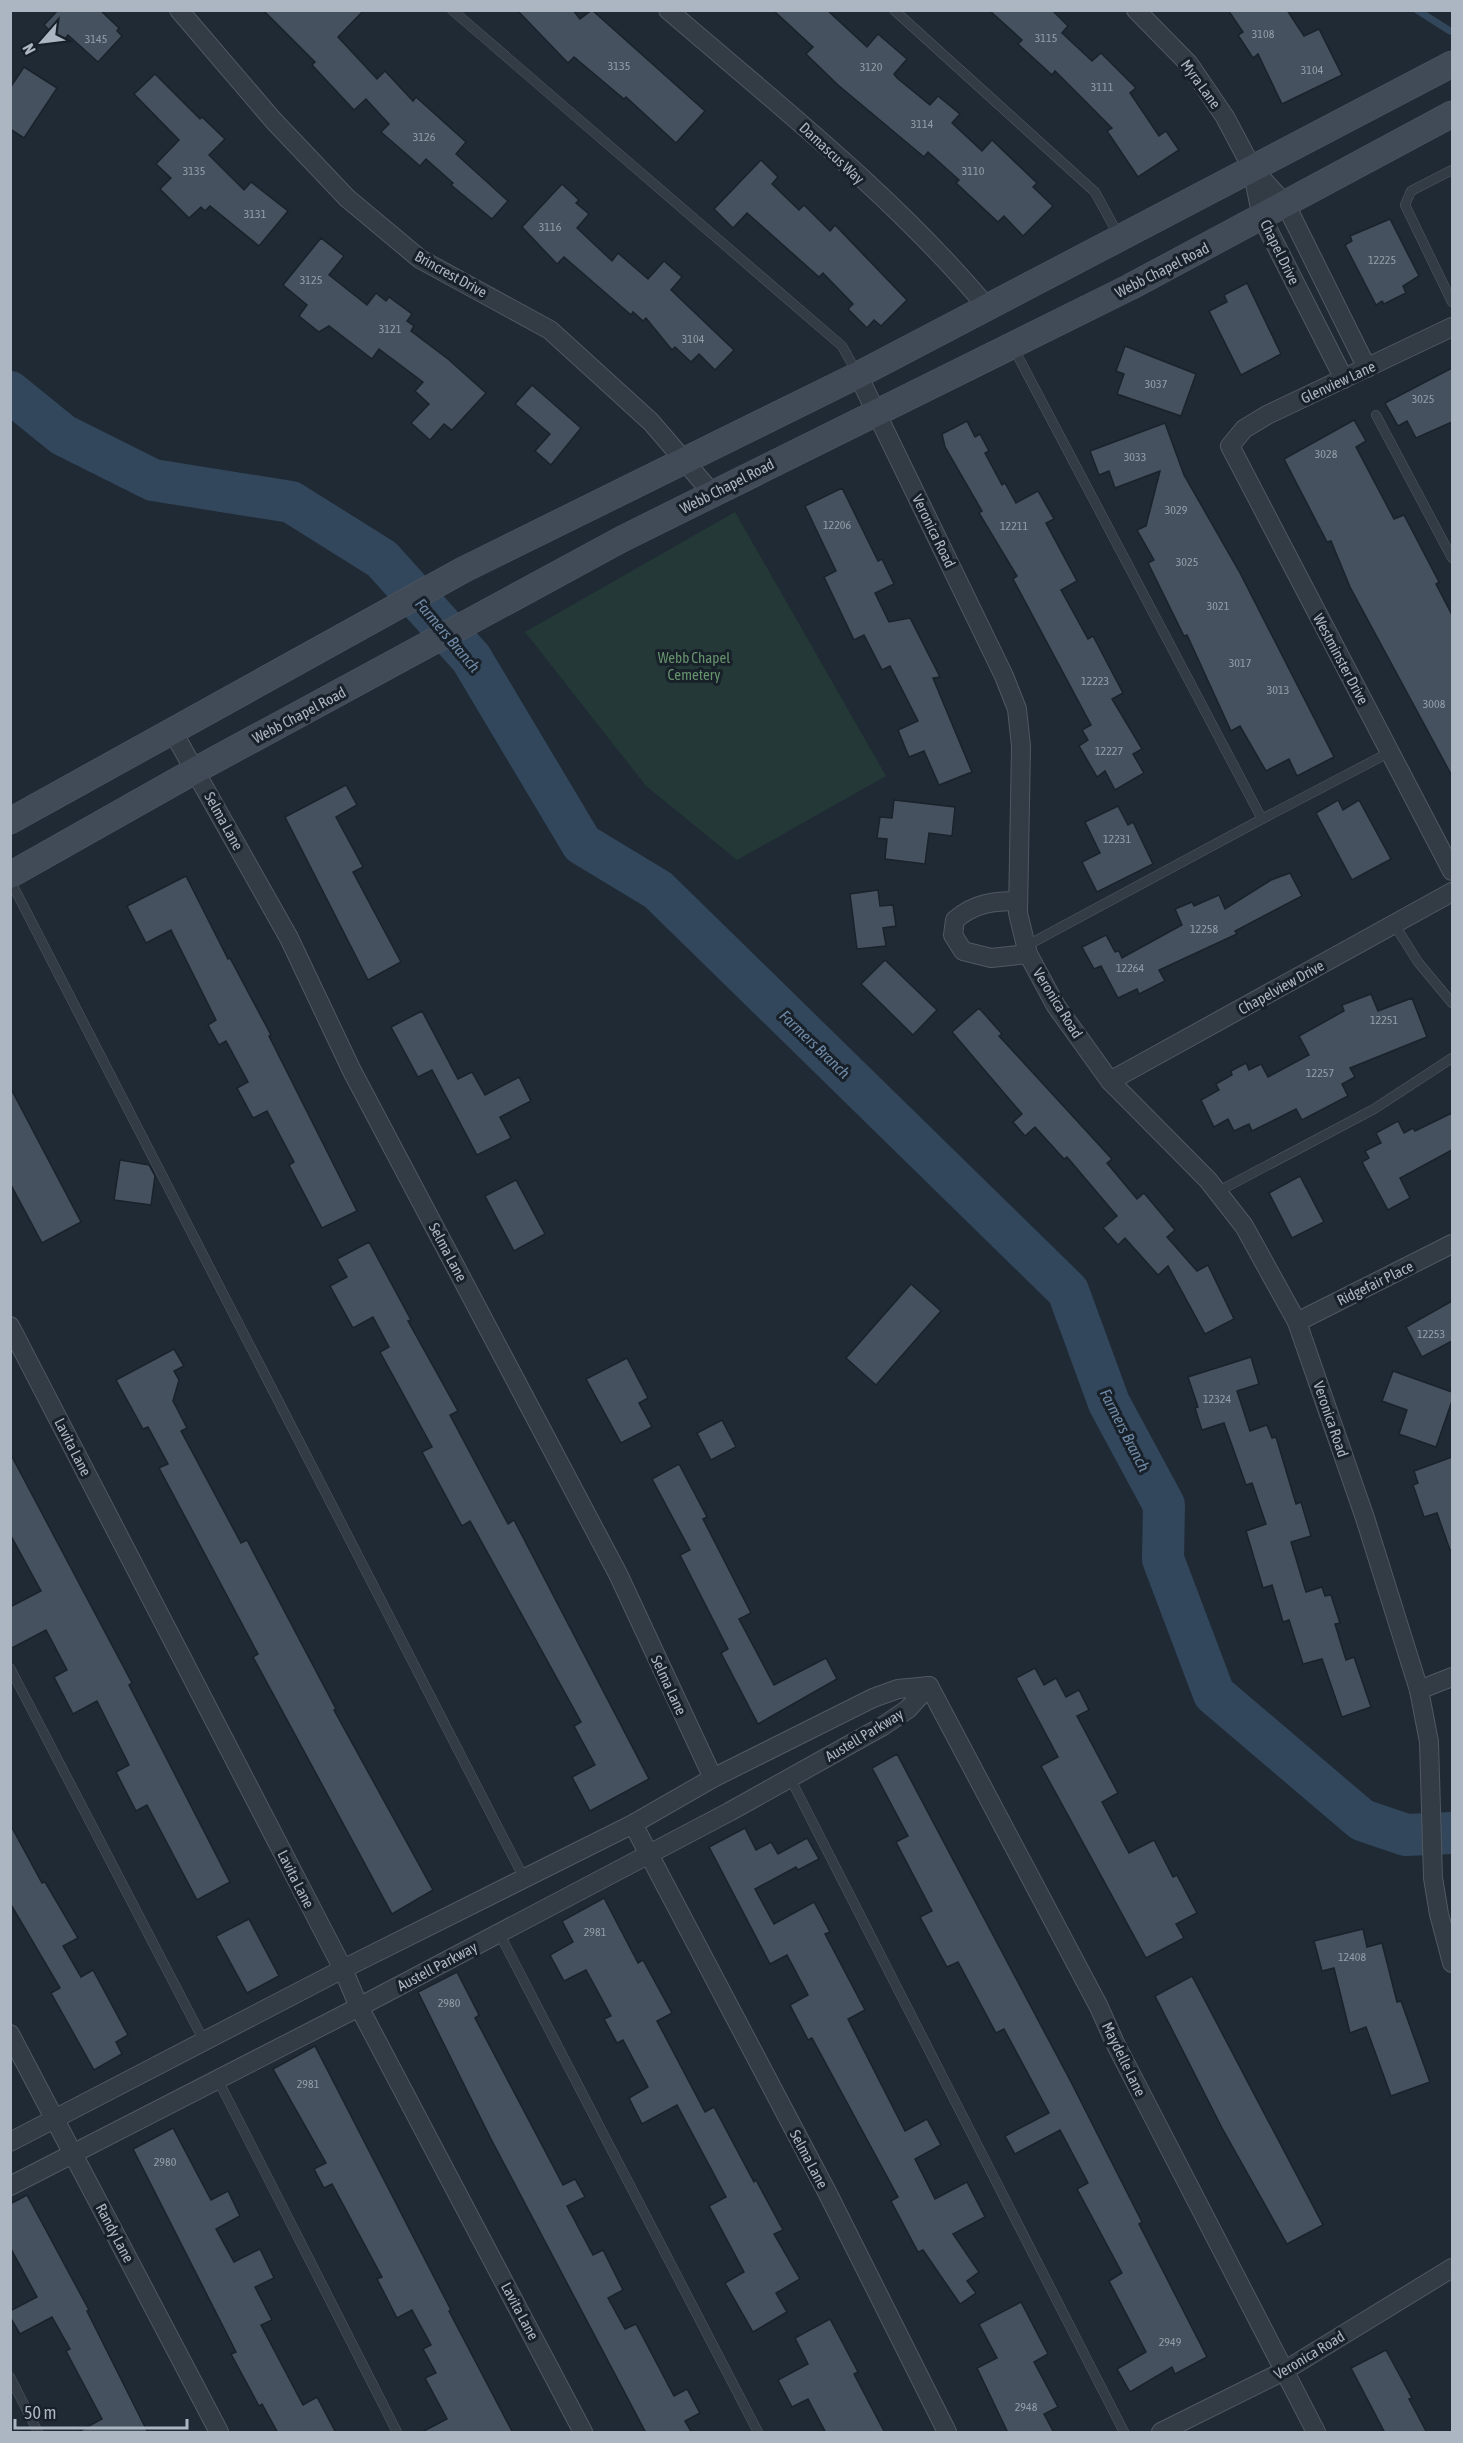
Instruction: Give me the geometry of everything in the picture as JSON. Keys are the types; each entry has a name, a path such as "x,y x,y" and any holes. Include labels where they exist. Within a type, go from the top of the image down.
{"main road":[{"path":"10,821 463,570 858,375 1119,236 1452,64"},
{"name":"Webb Chapel Road","path":"10,874 196,770 712,493 1262,218 1452,114"}],"street":[{"name":"Brincrest Drive","path":"179,10 273,120 347,198 420,259 550,330 651,422 712,493"},
{"name":"Damascus Way","path":"668,10 827,148 949,261 986,306"},
{"name":"Myra Lane","path":"1136,10 1189,64 1225,117 1252,168"},
{"name":"Chapel Drive","path":"1252,168 1286,205 1367,368"},
{"name":"Chapel Drive","path":"1252,168 1262,218 1344,379"},
{"name":"Glenview Lane","path":"1230,446 1244,429 1267,415 1452,327"},
{"name":"Veronica Road","path":"858,375 1004,676 1017,709 1021,746 1018,913 1027,950 1056,1006 1110,1081 1217,1192 1244,1226 1297,1322 1365,1518 1419,1690 1429,1742 1432,1859 1439,1914 1452,1963"},
{"name":"Westminster Drive","path":"1230,446 1452,871"},
{"name":"Selma Lane","path":"173,732 289,938 352,1071 618,1574 713,1778"},
{"name":"Chapelview Drive","path":"1110,1081 1452,892"},
{"name":"Veronica Road","path":"1018,901 991,902 967,909 955,920 953,935 963,951 991,958 1027,950"},
{"name":"Ridgefair Place","path":"1297,1322 1374,1281 1392,1276 1452,1244"},
{"name":"Lavita Lane","path":"10,1326 343,1970 359,2007 582,2433"},
{"path":"1419,1690 1452,1677"},
{"name":"Austell Parkway","path":"10,2142 343,1970 633,1824 713,1778 873,1698 898,1689 929,1686"},
{"name":"Austell Parkway","path":"10,2186 359,2007 790,1778 883,1726 908,1709 929,1686"},
{"name":"Maydelle Lane","path":"929,1686 1099,2007 1115,2043 1316,2433"},
{"name":"Selma Lane","path":"633,1824 828,2194 947,2433"},
{"name":"Randy Lane","path":"10,2034 219,2433"},
{"name":"Veronica Road","path":"1161,2433 1284,2371 1452,2268"}],"lane":[{"path":"452,10 842,346 858,375"},
{"path":"894,10 1095,192 1119,236"},
{"path":"1452,170 1412,191 1405,205 1452,302"},
{"path":"1012,345 1262,819"},
{"path":"1376,416 1452,558"},
{"path":"1027,950 1262,819 1390,752"},
{"path":"10,880 524,1878"},
{"path":"1395,924 1418,962 1452,1003"},
{"path":"1217,1192 1374,1109 1452,1058"},
{"path":"10,1668 204,2041"},
{"path":"790,1778 1124,2433"},
{"path":"499,1933 758,2433"},
{"path":"218,2080 397,2433"},
{"path":"10,2377 38,2433"}],"green space":[{"name":"Webb Chapel Cemetery","path":"735,512 886,776 737,860 646,786 525,632"}],"building":[{"path":"58,10 100,10 119,28 117,31 122,36 98,62 68,35 62,42 44,25"},
{"path":"263,10 364,10 338,37 377,79 385,71 413,101 416,97 466,142 456,154 508,201 492,219 451,185 453,183 426,159 420,166 381,132 389,124 366,99 354,110 312,65 315,62"},
{"path":"517,10 573,10 580,19 592,10 705,111 676,143 626,97 624,99 574,57 568,63"},
{"path":"773,10 827,10 867,47 878,34 907,59 894,74 897,78 930,105 938,96 960,114 952,123 982,151 992,140 1037,183 1033,187 1053,206 1023,236 1004,216 998,222 956,183 959,180 928,152 924,157 838,85 806,54 813,47"},
{"path":"989,10 1052,10 1068,26 1062,33 1092,61 1101,53 1136,88 1130,93 1159,136 1166,131 1179,150 1138,177 1107,131 1112,128 1055,71 1052,75 1018,44 1022,40"},
{"path":"1228,10 1287,10 1304,36 1319,29 1342,75 1282,104 1258,54 1253,58 1238,35 1243,32"},
{"path":"24,67 57,88 24,138 10,129 10,88"},
{"path":"155,74 200,119 202,117 225,139 209,155 244,190 251,182 288,211 259,246 210,206 205,211 201,207 189,218 160,189 171,178 156,164 179,140 134,94"},
{"path":"761,160 778,177 772,184 799,210 804,205 830,231 835,225 907,300 881,326 874,320 867,328 848,309 853,304 823,273 819,277 747,213 733,228 714,209"},
{"path":"562,184 579,200 576,203 589,214 577,228 612,261 618,253 648,279 664,261 682,277 671,290 734,350 715,370 699,354 691,362 675,347 672,350 646,318 643,321 633,312 631,315 564,257 557,264 522,227"},
{"path":"1390,219 1419,276 1403,286 1406,293 1384,304 1382,301 1376,305 1345,245 1352,241 1350,236"},
{"path":"321,238 344,256 329,275 367,305 376,293 386,301 389,297 412,314 407,321 414,326 411,331 448,359 486,393 452,430 444,424 430,440 411,423 429,404 415,391 423,382 379,349 372,359 329,326 319,332 299,316 307,305 283,285"},
{"path":"1247,283 1281,354 1241,375 1209,311 1227,302 1224,295"},
{"path":"1125,346 1196,374 1181,416 1117,394 1124,374 1116,371"},
{"path":"1452,368 1452,422 1416,438 1407,421 1398,426 1385,403"},
{"path":"532,385 581,428 551,465 535,451 550,434 515,404"},
{"path":"1354,420 1366,441 1356,447 1394,519 1404,515 1439,582 1436,584 1452,615 1452,776 1350,587 1331,541 1327,542 1284,459"},
{"path":"967,421 975,437 980,434 989,451 985,453 1002,485 1005,483 1016,503 1038,491 1054,519 1046,523 1077,581 1061,590 1088,639 1093,636 1123,693 1112,699 1142,749 1133,754 1144,773 1115,790 1105,771 1097,777 1079,746 1088,740 1082,730 1091,725 1013,579 1017,576 979,513 982,511 945,447 942,434"},
{"path":"1165,423 1184,475 1240,573 1334,757 1297,776 1289,759 1266,771 1240,726 1231,731 1187,635 1184,636 1148,563 1154,560 1137,530 1146,526 1160,471 1115,488 1109,471 1099,475 1090,451"},
{"path":"842,488 878,561 882,559 894,584 875,593 889,622 910,618 940,677 933,678 972,772 939,785 924,751 909,757 898,730 918,721 890,666 882,670 864,635 854,640 824,577 836,571 805,506"},
{"path":"346,785 357,805 336,817 363,867 353,872 401,962 368,980 285,817"},
{"path":"894,800 955,807 952,836 929,833 925,864 885,859 887,839 877,838 880,817 892,818"},
{"path":"1338,800 1343,810 1359,800 1391,859 1352,880 1316,813"},
{"path":"1118,806 1128,825 1133,822 1153,864 1097,892 1082,862 1100,853 1085,822"},
{"path":"1290,873 1302,896 1235,931 1237,934 1159,970 1165,981 1139,994 1137,989 1118,998 1101,966 1094,969 1082,947 1106,935 1115,952 1119,951 1122,958 1182,925 1175,909 1192,902 1194,906 1219,895 1225,909 1271,880"},
{"path":"186,876 228,959 230,958 271,1035 269,1036 357,1211 322,1228 289,1165 294,1162 267,1111 253,1118 237,1088 248,1082 226,1041 219,1045 208,1025 216,1020 171,930 146,943 127,906"},
{"path":"878,890 880,906 893,905 896,926 883,928 886,946 857,949 850,894"},
{"path":"885,960 937,1010 913,1035 861,984"},
{"path":"1371,994 1378,1011 1412,998 1427,1037 1350,1068 1355,1077 1342,1084 1348,1096 1302,1120 1296,1109 1252,1131 1249,1124 1234,1131 1228,1119 1214,1127 1201,1100 1219,1090 1216,1084 1232,1075 1231,1071 1246,1063 1249,1070 1261,1064 1268,1077 1309,1055 1299,1036 1344,1011 1342,1005"},
{"path":"979,1008 1002,1034 999,1036 1112,1159 1107,1163 1137,1199 1144,1193 1175,1230 1167,1237 1197,1271 1208,1265 1234,1319 1205,1334 1168,1266 1158,1275 1125,1238 1118,1245 1103,1228 1117,1216 1067,1157 1064,1159 1035,1127 1025,1136 1013,1122 1022,1114 952,1032"},
{"path":"422,1011 458,1079 472,1072 485,1095 519,1077 531,1101 500,1117 511,1138 477,1155 432,1070 418,1077 391,1027"},
{"path":"10,1087 81,1222 42,1243 10,1183"},
{"path":"1452,1113 1452,1150 1400,1178 1410,1198 1388,1210 1362,1162 1369,1158 1365,1151 1381,1143 1376,1133 1398,1121 1404,1133 1413,1128 1415,1131"},
{"path":"120,1160 149,1165 155,1176 151,1205 114,1200"},
{"path":"1300,1176 1324,1222 1292,1238 1269,1193"},
{"path":"516,1180 545,1234 514,1251 485,1196"},
{"path":"369,1242 411,1320 408,1321 458,1411 450,1415 508,1524 514,1520 649,1779 590,1811 572,1777 595,1765 574,1726 581,1722 470,1521 462,1526 422,1452 432,1447 380,1352 389,1347 373,1317 353,1328 330,1286 347,1277 337,1259"},
{"path":"911,1284 941,1311 876,1385 846,1358"},
{"path":"1452,1301 1452,1341 1422,1357 1406,1327"},
{"path":"174,1349 184,1366 174,1371 179,1380 173,1401 187,1428 181,1431 241,1543 247,1540 336,1709 334,1710 433,1890 392,1914 253,1657 258,1654 159,1468 168,1464 148,1427 143,1429 116,1380"},
{"path":"1251,1357 1259,1384 1237,1391 1250,1431 1267,1425 1272,1438 1276,1437 1296,1504 1301,1502 1311,1536 1291,1542 1306,1592 1322,1587 1325,1596 1331,1595 1340,1623 1335,1624 1346,1660 1354,1657 1371,1707 1342,1717 1322,1659 1303,1664 1289,1620 1283,1622 1272,1585 1263,1588 1246,1531 1266,1524 1252,1483 1246,1485 1224,1423 1202,1430 1195,1408 1198,1407 1188,1377"},
{"path":"627,1358 648,1398 639,1403 652,1427 621,1443 586,1379"},
{"path":"1393,1371 1452,1392 1452,1401 1436,1447 1399,1434 1407,1410 1382,1401"},
{"path":"722,1420 736,1447 711,1460 697,1433"},
{"path":"10,1453 132,1683 129,1685 230,1882 197,1900 147,1805 136,1811 116,1772 129,1765 97,1701 73,1714 54,1677 67,1670 46,1630 10,1649 10,1607 41,1591 10,1534"},
{"path":"1452,1457 1452,1550 1450,1550 1437,1513 1424,1517 1413,1485 1418,1483 1414,1471"},
{"path":"679,1464 707,1517 703,1519 751,1613 739,1619 774,1685 826,1658 837,1679 758,1724 721,1653 728,1649 680,1555 690,1550 652,1479"},
{"path":"1035,1668 1044,1685 1056,1678 1066,1697 1079,1690 1089,1710 1077,1716 1118,1793 1102,1802 1129,1853 1154,1840 1173,1877 1177,1875 1197,1913 1176,1924 1184,1938 1146,1958 1041,1766 1058,1757 1016,1678"},
{"path":"897,1754 1071,2082 1142,2222 1139,2224 1207,2357 1175,2374 1172,2367 1130,2392 1117,2369 1146,2352 1109,2281 1122,2273 1077,2189 1088,2183 1060,2130 1015,2154 1005,2136 1049,2113 1004,2029 996,2033 958,1962 947,1967 920,1917 932,1911 896,1842 908,1836 872,1768"},
{"path":"10,1824 42,1883 45,1882 78,1938 63,1946 81,1977 93,1970 128,2035 116,2042 122,2054 94,2070 51,1993 60,1988 10,1903"},
{"path":"745,1828 756,1850 771,1842 778,1854 807,1838 819,1859 798,1870 796,1867 755,1889 774,1924 814,1902 830,1932 825,1934 865,2010 848,2019 905,2131 927,2119 941,2145 915,2159 935,2199 967,2182 985,2217 953,2234 979,2272 967,2281 976,2293 960,2304 923,2250 918,2252 891,2201 898,2197 812,2038 808,2040 790,2005 808,1995 787,1955 770,1964 709,1847"},
{"path":"604,1898 638,1963 643,1960 672,2013 657,2021 705,2112 714,2107 754,2182 756,2180 783,2230 774,2234 800,2279 776,2293 787,2312 753,2332 725,2283 744,2272 709,2206 726,2197 677,2105 642,2124 629,2098 648,2087 623,2040 617,2043 604,2019 611,2016 586,1970 564,1981 550,1955 573,1942 562,1921"},
{"path":"249,1919 279,1976 247,1993 216,1936"},
{"path":"1363,1929 1367,1947 1382,1943 1397,2002 1401,2001 1430,2082 1391,2096 1366,2027 1350,2033 1334,1968 1322,1971 1314,1941"},
{"path":"457,1972 479,2015 475,2018 563,2185 575,2179 585,2197 567,2206 593,2255 603,2250 623,2290 608,2298 625,2329 636,2324 674,2396 687,2389 700,2413 685,2421 692,2433 646,2433 491,2139 418,1992"},
{"path":"1192,1976 1323,2225 1287,2244 1222,2128 1155,1996"},
{"path":"315,2046 513,2433 420,2433 447,2419 425,2378 436,2373 423,2349 431,2345 412,2310 397,2318 377,2279 382,2277 332,2184 324,2188 314,2169 326,2163 273,2069"},
{"path":"173,2128 211,2200 228,2191 240,2216 216,2229 234,2262 260,2249 274,2278 255,2287 272,2320 261,2325 303,2405 317,2397 336,2433 278,2433 262,2404 259,2406 231,2354 236,2352 133,2149"},
{"path":"27,2195 89,2310 87,2311 148,2433 76,2433 102,2419 66,2351 70,2349 52,2317 20,2334 10,2317 10,2311 37,2297 10,2247 10,2204"},
{"path":"1021,2302 1048,2354 1034,2362 1058,2407 1044,2414 1054,2433 1008,2433 977,2368 997,2358 979,2324"},
{"path":"830,2319 858,2372 854,2374 885,2433 826,2433 808,2399 792,2407 778,2380 808,2364 795,2338"},
{"path":"1386,2350 1412,2398 1409,2399 1427,2433 1385,2433 1351,2368"}],"waterway":[{"path":"1417,10 1450,31"},
{"name":"Farmers Branch","path":"10,392 63,435 153,480 291,502 382,559 471,658 582,844 658,890 1068,1291 1109,1403 1164,1505 1163,1559 1214,1694 1362,1820 1406,1835 1452,1833"}]}
